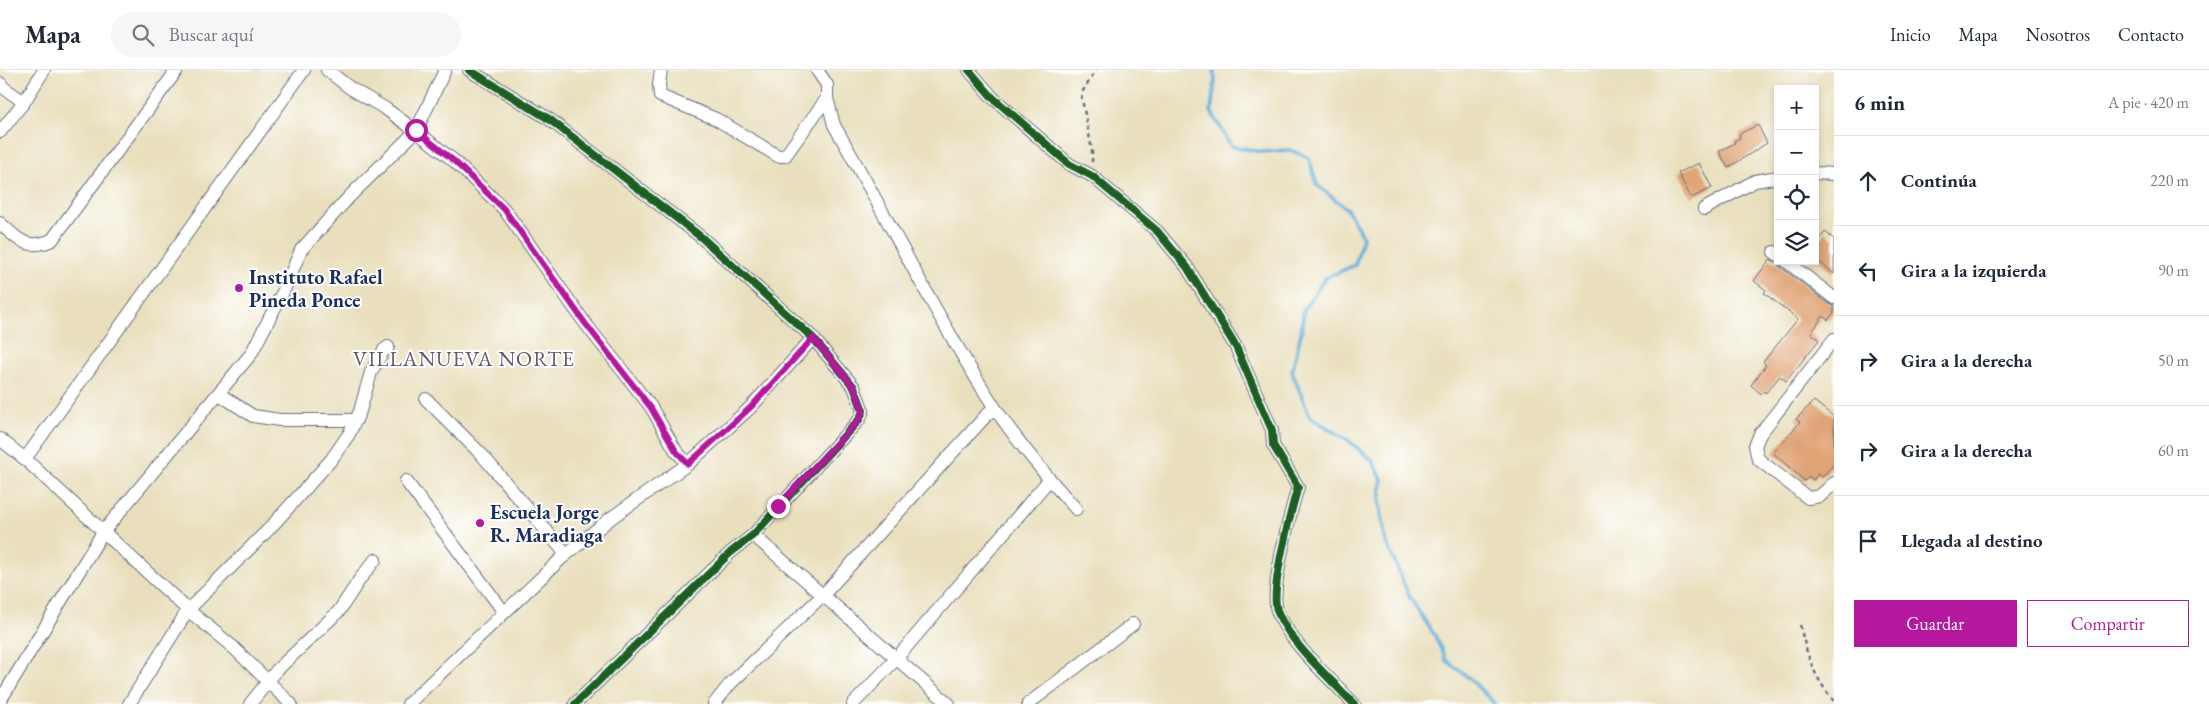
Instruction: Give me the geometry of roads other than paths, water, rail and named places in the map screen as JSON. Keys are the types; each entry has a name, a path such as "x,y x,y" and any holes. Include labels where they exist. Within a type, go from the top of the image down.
{"street":[{"path":"0,132 24,102 44,70"},
{"path":"0,223 21,242 42,245 52,240 177,70"},
{"path":"25,459 304,70"},
{"path":"327,70 350,88 386,109 416,130 453,160 504,209 585,323 651,408 676,451 688,464"},
{"path":"0,701 103,532 251,354 284,290 301,250 350,196 416,130 445,70"},
{"path":"469,70 549,119 701,238 813,338 854,387 863,411 859,420 753,535 730,553 575,704"},
{"path":"661,70 660,96 716,119 778,156 785,156 828,98"},
{"path":"817,70 827,84 834,125 933,306 994,407 1050,480 1076,509"},
{"path":"969,70 992,98 1069,164 1092,176 1157,231 1186,267 1236,347 1272,430 1273,445 1298,487 1289,518 1278,579 1276,609 1292,638 1354,704"},
{"path":"0,83 24,102"},
{"path":"1819,173 1834,174"},
{"path":"1704,208 1755,181 1774,178"},
{"path":"1791,265 1834,298"},
{"path":"408,704 566,554 611,518 688,464 751,407 813,338"},
{"path":"1834,339 1760,434 1755,446 1758,459 1808,498 1820,496 1829,490 1834,483"},
{"path":"129,704 188,610 270,528 331,460 349,434 360,411 371,372 384,350 388,347"},
{"path":"219,394 253,416 280,420 356,420"},
{"path":"426,399 482,455 566,554"},
{"path":"714,704 730,684 823,596 994,407"},
{"path":"0,439 25,459 188,610 268,680 291,704"},
{"path":"853,704 896,659 1050,480"},
{"path":"406,481 504,612"},
{"path":"753,535 949,704"},
{"path":"250,704 268,680 340,611 360,579 375,560"},
{"path":"1028,704 1133,624"}],"waterway":[{"path":"1214,70 1215,81 1211,111 1231,146 1262,152 1290,150 1309,158 1317,185 1347,209 1363,237 1355,265 1325,278 1304,309 1301,333 1292,372 1310,417 1349,441 1372,460 1382,479 1380,503 1385,539 1410,598 1435,636 1446,660 1468,677 1495,704"}],"place":[{"name":"Instituto Rafael Pineda Ponce","path":"239,288"},
{"name":"Escuela Jorge R. Maradiaga","path":"480,523"}],"district":[{"name":"VILLANUEVA NORTE","path":"464,358"}]}
